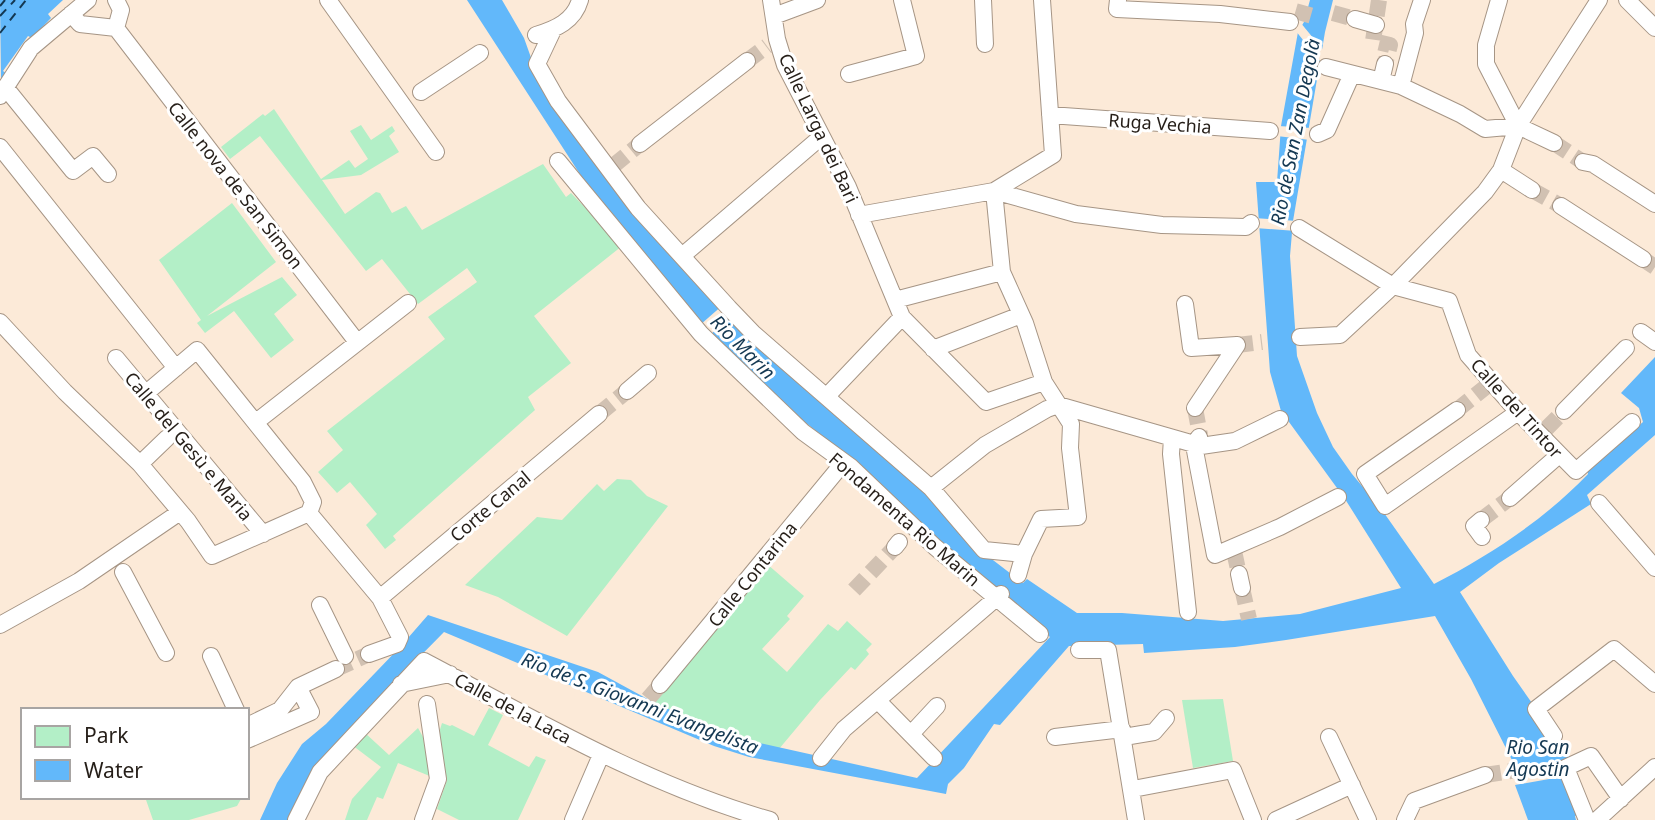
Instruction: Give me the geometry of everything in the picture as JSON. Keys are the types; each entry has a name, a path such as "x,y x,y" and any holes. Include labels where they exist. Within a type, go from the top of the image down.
{"street":[{"path":"88,0 49,37 31,48 3,91 73,171 93,156 108,174"},
{"path":"71,14 80,24 116,28 121,10 116,0"},
{"path":"328,0 411,98 436,152"},
{"path":"536,34 553,30 577,13 580,0"},
{"path":"772,8 817,0"},
{"path":"849,74 916,56 902,0"},
{"path":"983,0 985,44"},
{"path":"859,215 994,191 1053,155 1042,0"},
{"path":"1401,86 1422,0"},
{"path":"1499,0 1486,45 1486,64 1518,127"},
{"path":"1300,337 1340,335 1393,286 1485,192 1501,170 1518,127 1599,0"},
{"path":"1626,0 1655,28"},
{"path":"1117,4 1290,22"},
{"name":"Calle Larga dei Bari","path":"772,8 774,42 848,187 902,317"},
{"path":"1355,19 1377,25"},
{"name":"Calle nova de San Simon","path":"116,28 358,342"},
{"path":"553,30 537,64 558,101 611,167 638,208 753,333 931,488 984,550 1024,554"},
{"path":"411,98 480,53"},
{"path":"640,144 747,61"},
{"path":"1381,81 1385,64"},
{"path":"1326,67 1401,86 1485,129 1518,127 1554,143"},
{"path":"1318,134 1326,130 1352,74"},
{"name":"Ruga Vechia","path":"1050,115 1270,131"},
{"path":"682,256 821,137"},
{"path":"0,147 176,368"},
{"name":"Fondamenta Rio Marin","path":"558,161 699,335 803,432 844,462 904,536 999,596 1040,634"},
{"path":"1583,162 1593,164 1655,204"},
{"path":"1501,170 1532,190"},
{"path":"994,191 1076,214 1162,225 1246,227 1251,223"},
{"path":"994,191 1002,272 1023,319 1052,407 1071,424 1070,448 1078,517 1041,519 1024,554 1018,575"},
{"path":"1561,206 1643,259"},
{"path":"1298,228 1393,286"},
{"path":"895,300 1002,272"},
{"name":"Calle del Tintor","path":"1393,286 1449,301 1468,355 1489,384 1544,432 1559,455 1576,471 1632,422"},
{"path":"256,422 408,303"},
{"path":"1185,304 1191,348 1237,345 1195,408"},
{"path":"827,396 902,317 986,402 1045,385"},
{"path":"933,349 1023,319"},
{"path":"0,322 65,392 140,464 212,556 309,513 313,502 312,495 197,350 145,394"},
{"path":"1641,332 1655,342"},
{"path":"1564,411 1626,348"},
{"name":"Calle del Gesù e Maria","path":"116,358 145,394 172,437 263,534"},
{"path":"627,391 648,373"},
{"path":"931,488 985,445 1052,407 1198,446 1235,441 1280,419"},
{"path":"1457,410 1364,474 1385,506 1518,412"},
{"name":"Corte Canal","path":"380,597 599,414"},
{"path":"140,464 172,437"},
{"path":"1172,438 1171,454 1188,612"},
{"path":"1198,446 1215,555 1233,549 1338,498"},
{"path":"1510,498 1559,455"},
{"name":"Calle Contarina","path":"660,685 844,462"},
{"path":"1599,503 1655,568"},
{"path":"0,625 43,606 79,581 120,563 180,512"},
{"path":"309,513 353,571 380,597 400,637 397,644 369,654"},
{"path":"1482,520 1474,526 1482,537"},
{"path":"120,563 166,653"},
{"path":"821,758 844,729 999,596"},
{"path":"283,717 297,689 340,663 320,605"},
{"path":"1554,736 1536,709 1614,649 1655,684"},
{"path":"1079,650 1108,650 1136,820"},
{"path":"211,656 235,708"},
{"path":"424,661 425,683"},
{"path":"296,820 320,772 424,661"},
{"name":"Calle de la Laca","path":"424,661 601,755"},
{"path":"401,684 425,683 450,674"},
{"path":"251,731 283,717 311,712 297,689"},
{"path":"878,701 934,758"},
{"path":"427,704 438,779 430,818"},
{"path":"911,734 937,706"},
{"path":"1055,737 1154,732 1166,718"},
{"path":"1329,737 1368,820"},
{"path":"573,820 601,755 673,786 770,820"},
{"path":"1587,820 1565,769 1591,756 1621,799"},
{"path":"1597,820 1655,767"},
{"path":"1133,789 1233,770 1253,820"},
{"path":"1405,820 1414,801 1485,775"},
{"path":"1276,820 1352,785"}],"green space":[{"path":"274,109 321,179 349,160 355,168 368,159 350,131 361,125 371,140 392,126 395,131 389,136 399,152 361,175 322,180 345,214 376,192 380,193 392,213 406,206 422,230 543,164 566,197 571,193 622,246 534,316 571,363 528,397 535,410 393,536 396,540 385,549 366,525 377,514 350,482 337,493 318,472 343,450 327,431 445,339 428,317 477,282 467,268 418,304 382,259 366,271 260,136 230,159 221,147 263,114 265,116"},
{"path":"232,203 276,262 207,316 282,277 297,295 274,314 294,340 271,358 234,311 205,333 197,323 201,320 159,260"},
{"path":"617,479 631,480 647,496 668,506 567,636 498,597 465,585 537,517 562,520 597,484 604,491"},
{"path":"767,564 804,596 787,616 790,619 762,649 787,672 828,624 838,631 847,621 872,644 866,650 869,654 855,670 851,667 779,749 728,736 653,702"},
{"path":"1223,699 1233,761 1193,768 1182,700"},
{"path":"489,708 503,715 488,745 529,767 536,756 546,760 518,820 459,820 437,809 447,780 438,736 442,723 474,736"},
{"path":"418,728 423,737 432,777 398,763 383,799 377,797 367,820 345,820 352,799 381,767 352,745 364,732 389,755"},
{"path":"146,799 241,799 237,806 189,820 153,820"}],"water":[{"path":"0,0 63,0 48,14 51,18 32,38 28,36 3,71 6,73 1,80"},
{"path":"467,0 502,0 524,38 534,66 749,337 922,484 976,547 1023,583 1027,579 1077,613 1122,613 1223,621 1300,614 1401,588 1345,499 1281,411 1270,372 1256,182 1277,182 1281,126 1298,32 1304,22 1310,0 1333,0 1325,32 1293,221 1290,256 1297,356 1317,413 1333,447 1434,584 1496,549 1535,521 1571,491 1588,474 1587,470 1643,422 1639,408 1621,393 1655,357 1655,435 1587,495 1591,504 1499,563 1460,592 1513,676 1572,760 1580,815 1575,816 1576,820 1528,820 1515,785 1519,774 1471,679 1435,616 1235,647 1144,653 1143,644 1069,646 1000,725 994,724 964,768 948,784 946,794 749,757 714,746 444,632 377,699 320,763 289,820 260,820 277,783 302,744 326,724 428,615 598,672 653,702 728,736 917,778 1050,637 956,557 854,461 801,419 713,335 587,185"}],"pier":[{"path":"1300,22 1323,50 1324,66 1295,30"},
{"path":"1278,126 1312,128 1310,140 1277,136"},
{"path":"1254,218 1297,221 1296,231 1255,228"},
{"path":"724,304 733,314 709,336 700,325"},
{"path":"1514,764 1563,765 1566,776 1515,785 1513,780 1519,774"}],"ferry route":[{"path":"0,6 5,0"},
{"path":"0,16 15,0"},
{"path":"0,33 26,0"}],"tunnel":[{"path":"1301,21 1307,0"},
{"path":"1379,0 1373,41 1390,45 1385,64"},
{"path":"1333,13 1355,19"},
{"path":"747,61 767,46"},
{"path":"1554,143 1583,162"},
{"path":"613,166 640,144"},
{"path":"1532,190 1561,206"},
{"path":"1643,259 1655,267"},
{"path":"1237,345 1262,342"},
{"path":"1457,410 1487,386"},
{"path":"599,414 627,391"},
{"path":"1195,408 1200,435"},
{"path":"1546,429 1564,411"},
{"path":"1481,520 1510,498"},
{"path":"854,590 895,547"},
{"path":"1234,551 1239,574"},
{"path":"1242,588 1249,619"},
{"path":"336,669 369,654"},
{"path":"648,699 660,685"},
{"path":"1485,775 1517,770"}],"water label":[{"name":"Rio de San Zan Degolà","path":"1295,132"},
{"name":"Rio Marin","path":"743,347"},
{"name":"Rio de S. Giovanni Evangelista","path":"640,703"},
{"name":"Rio San Agostin","path":"1538,758"}]}
